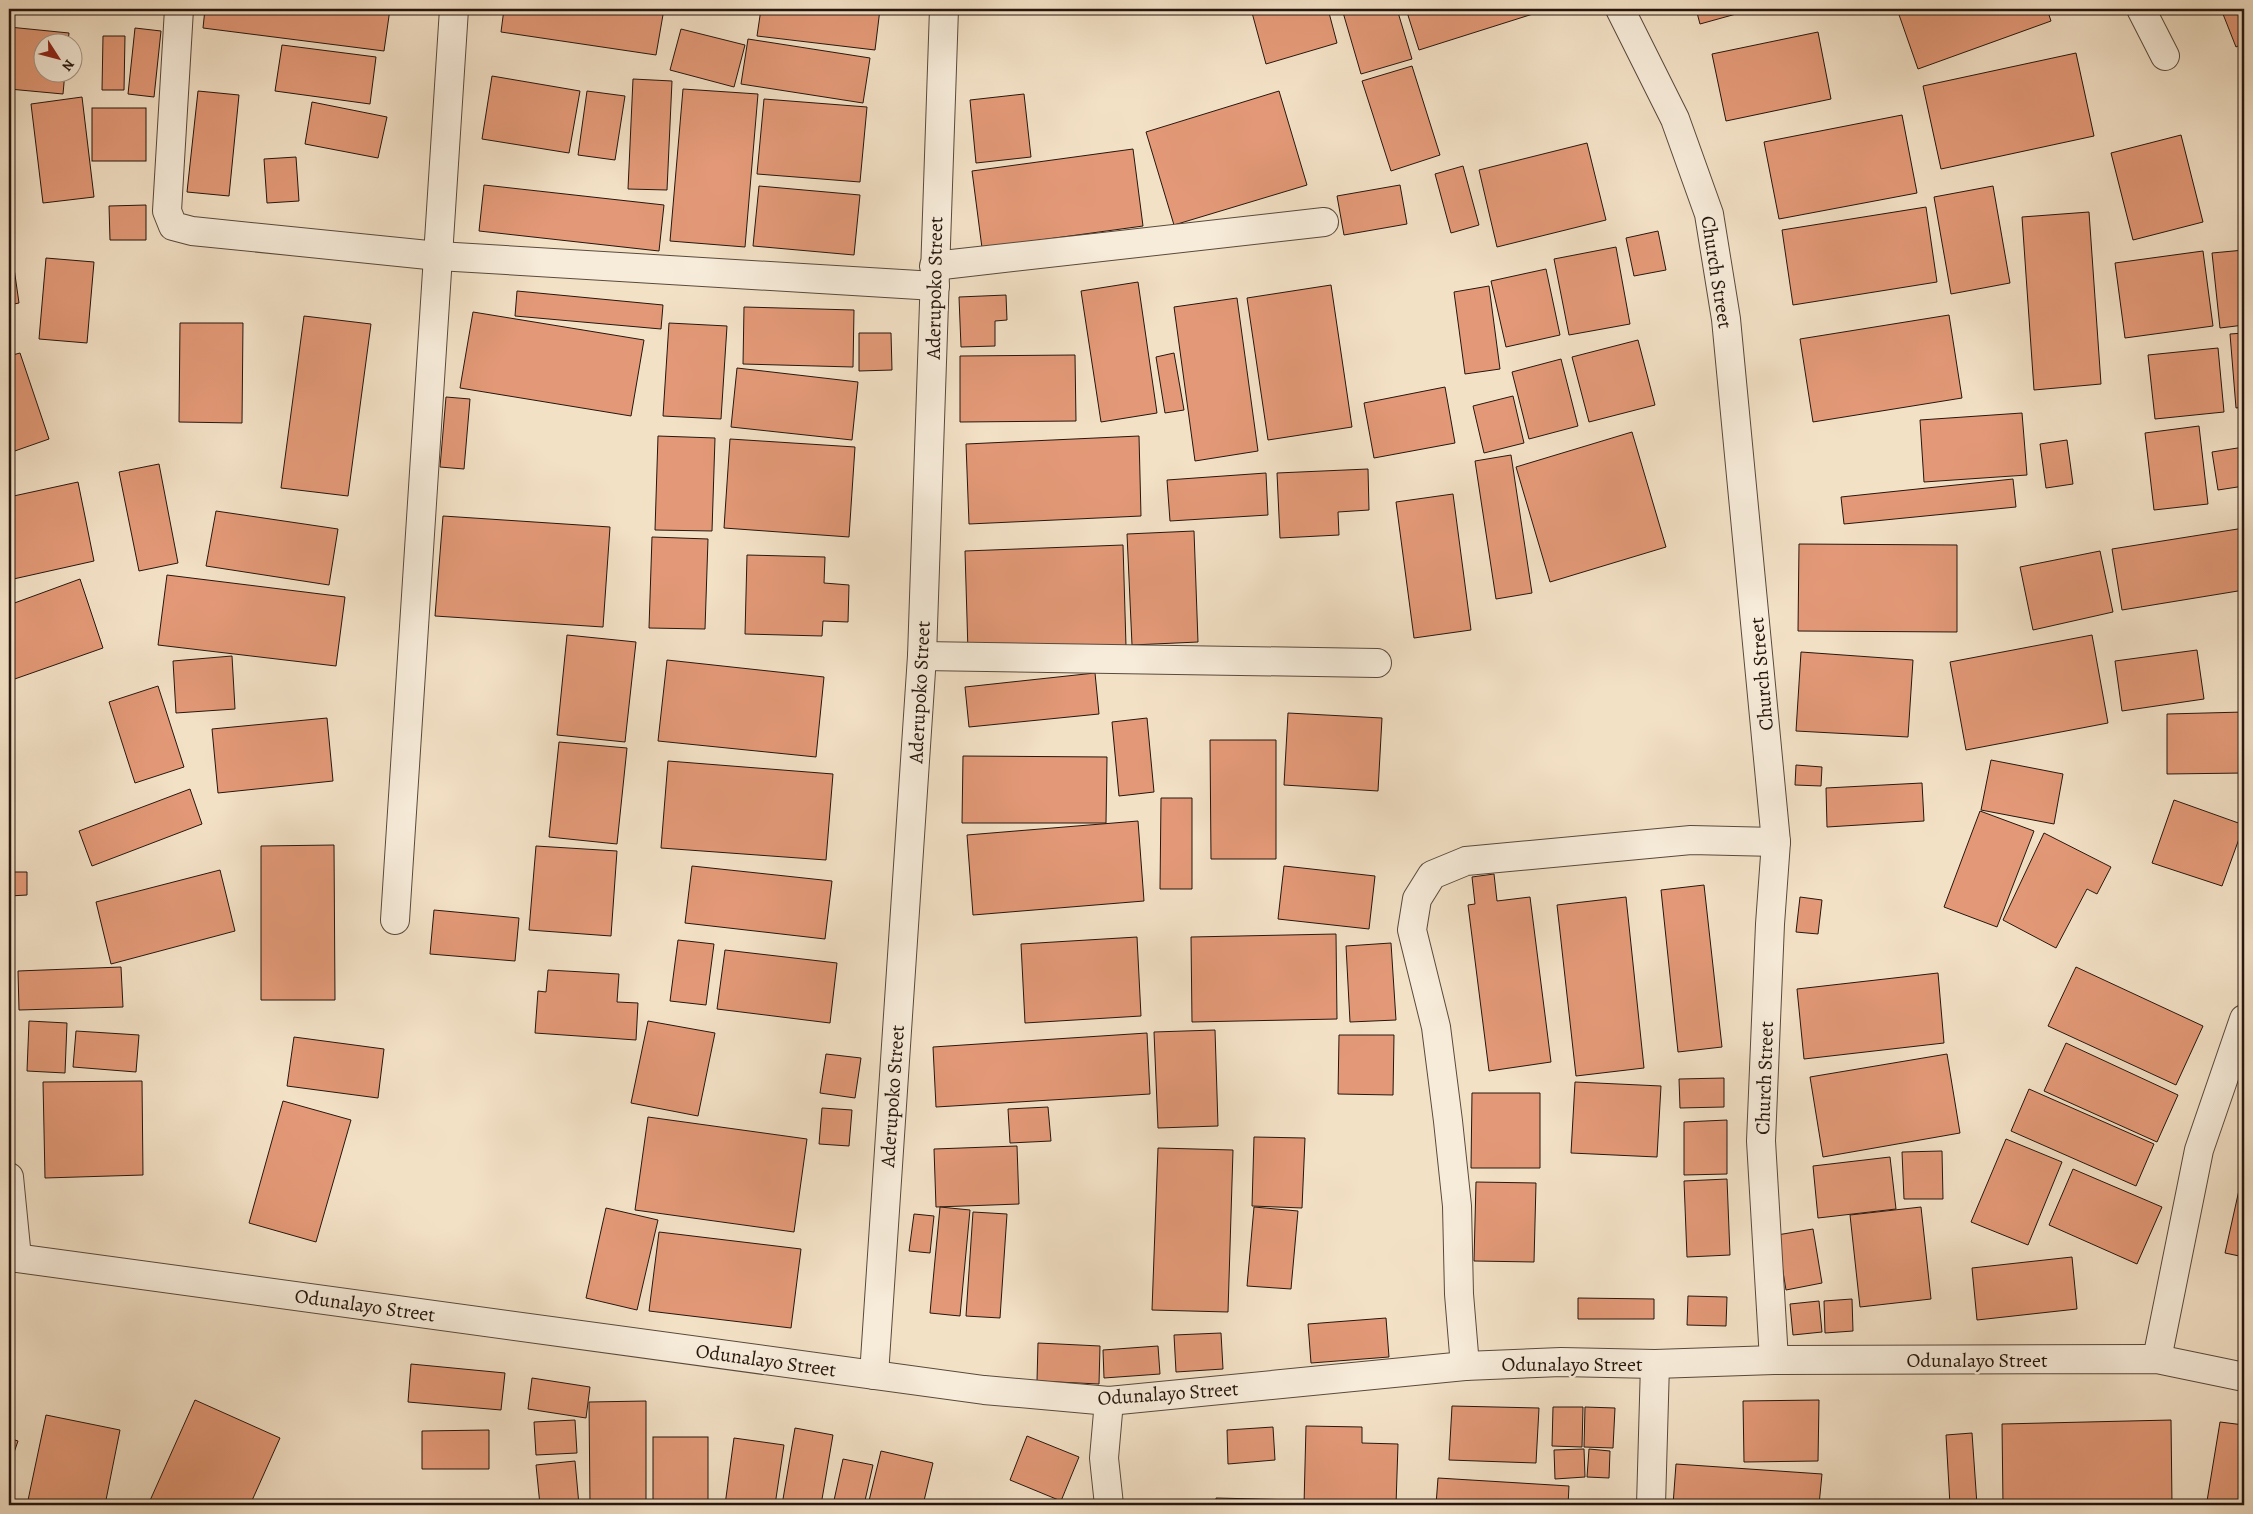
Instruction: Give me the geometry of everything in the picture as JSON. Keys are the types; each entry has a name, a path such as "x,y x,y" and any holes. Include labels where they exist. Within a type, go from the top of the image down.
{"street":[{"path":"179,9 167,211 173,226 192,231 438,256 935,276 1324,222"},
{"path":"395,920 428,386 454,9"},
{"name":"Aderupoko Street","path":"874,1375 922,656 944,9"},
{"name":"Church Street","path":"1620,9 1674,120 1709,214 1726,319 1776,842 1770,924 1761,1141 1774,1360"},
{"path":"2140,9 2165,56"},
{"path":"922,656 1377,663"},
{"path":"1466,1366 1459,1294 1457,1206 1449,1130 1436,1027 1412,930 1417,899 1432,875 1466,861 1691,840 1776,842"},
{"path":"2158,1359 2199,1150 2244,1019"},
{"path":"9,1177 13,1258"},
{"name":"Odunalayo Street","path":"13,1258 984,1390 1109,1401 1466,1366 1561,1362 1655,1364 1774,1360 2158,1359 2244,1377"},
{"path":"1651,1505 1655,1364"},
{"path":"1109,1401 1104,1458 1109,1505"}],"building":[{"path":"205,9 390,9 384,51 203,28"},
{"path":"504,9 664,9 656,55 501,32"},
{"path":"761,9 880,9 875,50 757,36"},
{"path":"1251,9 1328,9 1337,43 1266,64"},
{"path":"1342,9 1397,9 1412,59 1361,74"},
{"path":"1406,9 1534,9 1536,13 1419,50"},
{"path":"1696,9 1754,9 1700,24"},
{"path":"1897,9 2047,9 2051,21 1918,69"},
{"path":"2221,9 2244,9 2244,43 2236,47"},
{"path":"9,27 59,32 32,32 32,82 64,82 63,94 9,89"},
{"path":"135,28 161,31 154,97 128,94"},
{"path":"681,29 745,45 734,87 670,70"},
{"path":"1818,32 1831,99 1726,121 1712,54"},
{"path":"103,36 125,36 124,90 102,90"},
{"path":"748,39 870,58 863,103 741,84"},
{"path":"282,45 376,57 370,104 275,91"},
{"path":"2076,53 2094,136 1941,169 1923,86"},
{"path":"1412,66 1440,155 1391,171 1362,81"},
{"path":"492,76 580,91 569,153 482,139"},
{"path":"633,79 672,81 667,190 628,189"},
{"path":"683,89 758,94 745,247 670,241"},
{"path":"198,91 239,95 229,196 187,192"},
{"path":"587,91 625,96 615,160 578,155"},
{"path":"1279,91 1307,185 1174,225 1146,132"},
{"path":"1024,94 1031,157 976,163 970,100"},
{"path":"82,97 94,197 43,203 31,104"},
{"path":"764,99 867,107 860,182 757,174"},
{"path":"312,102 387,117 378,158 305,144"},
{"path":"92,108 146,108 146,161 92,161"},
{"path":"1902,115 1917,193 1779,219 1764,142"},
{"path":"2181,135 2203,222 2133,240 2111,153"},
{"path":"1587,143 1606,220 1497,247 1479,170"},
{"path":"1133,149 1143,226 982,248 972,171"},
{"path":"296,157 299,201 267,203 264,159"},
{"path":"1463,166 1479,225 1451,233 1435,174"},
{"path":"484,185 664,205 659,251 479,231"},
{"path":"1400,185 1407,224 1344,235 1337,196"},
{"path":"759,186 860,195 854,255 753,246"},
{"path":"1993,186 2010,283 1951,294 1934,197"},
{"path":"146,205 146,240 110,240 109,206"},
{"path":"1926,207 1937,282 1793,305 1782,230"},
{"path":"2089,212 2101,384 2034,390 2022,217"},
{"path":"1658,231 1666,270 1634,276 1626,238"},
{"path":"1616,247 1630,324 1569,335 1554,259"},
{"path":"2244,250 2244,325 2220,328 2212,253"},
{"path":"2203,251 2213,326 2125,338 2115,263"},
{"path":"12,254 19,303 9,305 9,255"},
{"path":"46,258 94,262 87,343 39,339"},
{"path":"1546,269 1560,335 1506,347 1491,281"},
{"path":"1138,282 1157,413 1101,422 1081,291"},
{"path":"1331,285 1352,427 1268,440 1247,298"},
{"path":"1489,286 1500,369 1465,374 1454,292"},
{"path":"517,291 663,305 661,329 515,316"},
{"path":"1006,295 1007,320 995,321 995,346 961,347 959,297"},
{"path":"1237,298 1258,451 1195,461 1174,307"},
{"path":"744,307 854,310 853,367 743,364"},
{"path":"473,312 644,340 631,416 460,388"},
{"path":"1949,315 1962,398 1813,422 1800,339"},
{"path":"304,316 371,324 348,496 281,488"},
{"path":"180,323 243,323 242,423 179,422"},
{"path":"669,323 727,326 721,419 663,416"},
{"path":"859,333 891,333 892,370 859,371"},
{"path":"2244,333 2244,407 2236,408 2230,334"},
{"path":"1638,340 1655,405 1589,422 1572,357"},
{"path":"2218,348 2224,412 2155,419 2148,355"},
{"path":"20,353 49,439 9,453 9,356"},
{"path":"1174,353 1184,410 1165,413 1156,357"},
{"path":"1075,355 1076,421 960,422 960,356"},
{"path":"1561,359 1578,426 1529,439 1512,372"},
{"path":"737,368 858,382 852,440 731,427"},
{"path":"1445,387 1455,443 1374,458 1364,403"},
{"path":"1513,396 1524,443 1484,453 1473,406"},
{"path":"446,397 470,399 464,469 440,467"},
{"path":"2022,413 2027,475 1924,482 1920,420"},
{"path":"2199,426 2208,504 2154,510 2145,433"},
{"path":"1632,432 1666,547 1550,582 1516,467"},
{"path":"658,436 715,438 712,531 655,530"},
{"path":"1139,436 1141,516 969,524 966,444"},
{"path":"730,439 855,447 849,537 724,528"},
{"path":"2067,440 2073,484 2046,488 2040,444"},
{"path":"2244,447 2244,486 2218,490 2212,452"},
{"path":"1511,455 1532,593 1496,599 1475,461"},
{"path":"159,464 178,563 139,571 119,472"},
{"path":"1368,469 1369,510 1338,512 1339,535 1280,538 1277,473"},
{"path":"1266,473 1268,515 1170,521 1167,480"},
{"path":"2013,479 2016,507 1844,524 1841,497"},
{"path":"78,482 94,561 9,580 9,497"},
{"path":"1453,494 1471,630 1414,638 1396,502"},
{"path":"216,511 338,529 329,585 206,566"},
{"path":"443,516 610,527 603,627 435,616"},
{"path":"2244,528 2244,590 2122,610 2112,549"},
{"path":"1194,531 1198,642 1132,645 1127,534"},
{"path":"652,537 708,539 705,629 649,628"},
{"path":"1799,544 1957,545 1957,632 1798,631"},
{"path":"1123,545 1126,646 968,652 965,551"},
{"path":"2100,551 2113,612 2033,630 2020,567"},
{"path":"747,555 825,557 824,583 849,585 848,622 823,621 822,636 745,634"},
{"path":"167,575 345,597 336,666 158,645"},
{"path":"80,579 103,648 9,681 9,605"},
{"path":"567,635 636,642 625,742 557,735"},
{"path":"2092,635 2108,723 1966,750 1950,662"},
{"path":"2197,650 2204,699 2122,711 2115,661"},
{"path":"1801,652 1913,660 1908,737 1796,731"},
{"path":"232,656 235,709 176,713 173,661"},
{"path":"667,660 824,677 816,757 658,741"},
{"path":"1095,673 1099,714 969,727 965,687"},
{"path":"158,686 184,767 135,783 109,702"},
{"path":"2244,712 2244,773 2167,774 2167,714"},
{"path":"1288,713 1382,718 1378,791 1284,785"},
{"path":"327,718 333,781 218,793 212,729"},
{"path":"1147,718 1154,792 1119,796 1112,722"},
{"path":"1210,740 1276,740 1276,859 1211,859"},
{"path":"559,742 627,748 617,844 549,837"},
{"path":"963,756 1107,757 1106,823 962,823"},
{"path":"1991,760 2063,774 2054,824 1981,810"},
{"path":"668,761 833,774 826,860 661,848"},
{"path":"1796,765 1822,767 1821,786 1795,785"},
{"path":"1922,783 1924,821 1827,827 1826,788"},
{"path":"190,789 202,824 92,866 79,831"},
{"path":"1161,798 1192,798 1192,889 1160,889"},
{"path":"2174,800 2244,825 2222,886 2152,863"},
{"path":"1980,811 2034,831 1997,927 1944,907"},
{"path":"1138,821 1144,901 973,915 967,835"},
{"path":"2044,833 2111,867 2097,894 2087,889 2056,948 2003,920"},
{"path":"334,845 335,1000 261,1000 261,846"},
{"path":"536,846 617,851 611,936 529,930"},
{"path":"692,866 832,881 825,939 685,923"},
{"path":"1284,866 1375,876 1369,929 1278,919"},
{"path":"220,870 235,931 111,964 96,902"},
{"path":"9,872 27,872 27,895 9,896"},
{"path":"1494,874 1497,901 1530,897 1551,1062 1489,1071 1468,905 1475,904 1472,877"},
{"path":"1704,885 1722,1047 1678,1052 1661,890"},
{"path":"1626,897 1644,1068 1576,1076 1557,905"},
{"path":"1800,897 1822,900 1818,934 1796,932"},
{"path":"434,910 519,918 515,961 430,954"},
{"path":"1336,934 1337,1019 1192,1022 1191,937"},
{"path":"1137,937 1141,1016 1025,1023 1021,944"},
{"path":"678,940 714,944 706,1005 670,1001"},
{"path":"1391,943 1396,1020 1350,1022 1346,946"},
{"path":"725,950 837,963 830,1023 717,1009"},
{"path":"121,967 123,1007 19,1010 18,971"},
{"path":"2076,967 2203,1026 2176,1085 2048,1026"},
{"path":"548,970 619,974 617,1002 638,1003 636,1040 535,1033 538,991 546,992"},
{"path":"1938,973 1944,1043 1804,1059 1797,989"},
{"path":"29,1021 67,1023 65,1073 27,1071"},
{"path":"648,1021 715,1033 698,1116 631,1103"},
{"path":"1215,1030 1218,1126 1158,1128 1154,1032"},
{"path":"76,1031 139,1035 136,1072 73,1067"},
{"path":"1147,1033 1150,1094 936,1107 933,1047"},
{"path":"1339,1035 1394,1035 1393,1095 1338,1094"},
{"path":"294,1037 384,1049 378,1098 287,1086"},
{"path":"2066,1043 2178,1095 2157,1142 2044,1091"},
{"path":"826,1054 861,1058 855,1098 820,1093"},
{"path":"1947,1054 1960,1133 1823,1157 1810,1077"},
{"path":"1724,1078 1724,1107 1680,1108 1679,1079"},
{"path":"142,1081 143,1175 45,1178 43,1082"},
{"path":"1575,1082 1661,1086 1657,1157 1571,1153"},
{"path":"2029,1089 2154,1144 2136,1186 2011,1131"},
{"path":"1472,1093 1540,1093 1540,1168 1471,1168"},
{"path":"283,1101 351,1120 316,1242 249,1223"},
{"path":"1048,1107 1051,1141 1010,1143 1008,1109"},
{"path":"822,1108 852,1110 849,1146 819,1144"},
{"path":"648,1117 807,1139 794,1232 635,1210"},
{"path":"1727,1120 1727,1174 1684,1175 1684,1122"},
{"path":"1254,1137 1305,1138 1302,1208 1252,1206"},
{"path":"2006,1139 2062,1162 2028,1245 1971,1222"},
{"path":"1017,1146 1019,1204 936,1207 934,1149"},
{"path":"1158,1148 1233,1150 1228,1312 1152,1310"},
{"path":"1942,1151 1943,1199 1904,1199 1902,1152"},
{"path":"1890,1157 1896,1209 1818,1218 1813,1166"},
{"path":"2073,1169 2162,1207 2137,1264 2049,1225"},
{"path":"1727,1179 1730,1255 1687,1257 1684,1181"},
{"path":"2241,1181 2244,1181 2244,1257 2225,1253"},
{"path":"1476,1182 1536,1183 1534,1262 1474,1261"},
{"path":"940,1207 970,1210 960,1316 930,1313"},
{"path":"1254,1207 1298,1211 1291,1289 1247,1286"},
{"path":"1921,1207 1931,1299 1860,1307 1850,1215"},
{"path":"606,1208 658,1220 637,1310 586,1298"},
{"path":"973,1212 1007,1214 1000,1318 966,1316"},
{"path":"914,1214 934,1216 930,1253 909,1251"},
{"path":"1813,1229 1822,1283 1786,1290 1777,1235"},
{"path":"659,1232 801,1249 791,1328 649,1311"},
{"path":"2072,1257 2077,1309 1977,1320 1972,1268"},
{"path":"1688,1296 1727,1297 1726,1326 1687,1325"},
{"path":"1578,1298 1654,1299 1654,1319 1578,1319"},
{"path":"1852,1299 1853,1331 1825,1333 1824,1301"},
{"path":"1819,1301 1822,1332 1793,1335 1790,1304"},
{"path":"1386,1318 1389,1357 1311,1363 1308,1324"},
{"path":"1221,1333 1223,1369 1176,1372 1174,1335"},
{"path":"1038,1343 1100,1346 1099,1384 1037,1381"},
{"path":"1158,1346 1160,1374 1104,1378 1103,1350"},
{"path":"411,1364 505,1373 501,1410 408,1402"},
{"path":"532,1378 590,1387 586,1418 528,1409"},
{"path":"195,1400 280,1438 250,1505 148,1505"},
{"path":"1819,1400 1818,1461 1744,1462 1743,1401"},
{"path":"646,1401 646,1505 590,1505 589,1402"},
{"path":"1452,1406 1539,1408 1536,1463 1449,1460"},
{"path":"1553,1407 1583,1407 1582,1447 1552,1446"},
{"path":"1585,1407 1615,1408 1613,1448 1584,1447"},
{"path":"46,1415 120,1430 105,1505 27,1505"},
{"path":"575,1420 577,1453 536,1455 534,1422"},
{"path":"2171,1420 2172,1505 2003,1505 2002,1424"},
{"path":"2220,1422 2244,1425 2244,1505 2207,1501"},
{"path":"1306,1426 1362,1427 1362,1443 1398,1444 1396,1505 1304,1505"},
{"path":"1273,1427 1275,1460 1228,1464 1227,1430"},
{"path":"795,1428 833,1435 821,1505 782,1505"},
{"path":"489,1430 489,1469 422,1469 422,1431"},
{"path":"1972,1433 1977,1505 1950,1505 1946,1435"},
{"path":"1027,1436 1079,1457 1061,1501 1010,1480"},
{"path":"653,1437 708,1437 708,1505 653,1505"},
{"path":"9,1438 18,1441 9,1467"},
{"path":"734,1438 784,1445 775,1505 725,1505"},
{"path":"1584,1449 1585,1477 1555,1479 1554,1450"},
{"path":"1589,1449 1610,1451 1609,1478 1587,1477"},
{"path":"881,1451 933,1463 923,1505 868,1505"},
{"path":"843,1459 873,1465 864,1505 833,1505"},
{"path":"575,1461 579,1505 540,1505 536,1465"},
{"path":"1676,1464 1822,1474 1819,1505 1673,1505"},
{"path":"1438,1478 1569,1486 1568,1505 1436,1505"},
{"path":"1216,1498 1298,1500 1298,1505 1216,1505"},
{"path":"281,1501 332,1505 281,1505"}]}
